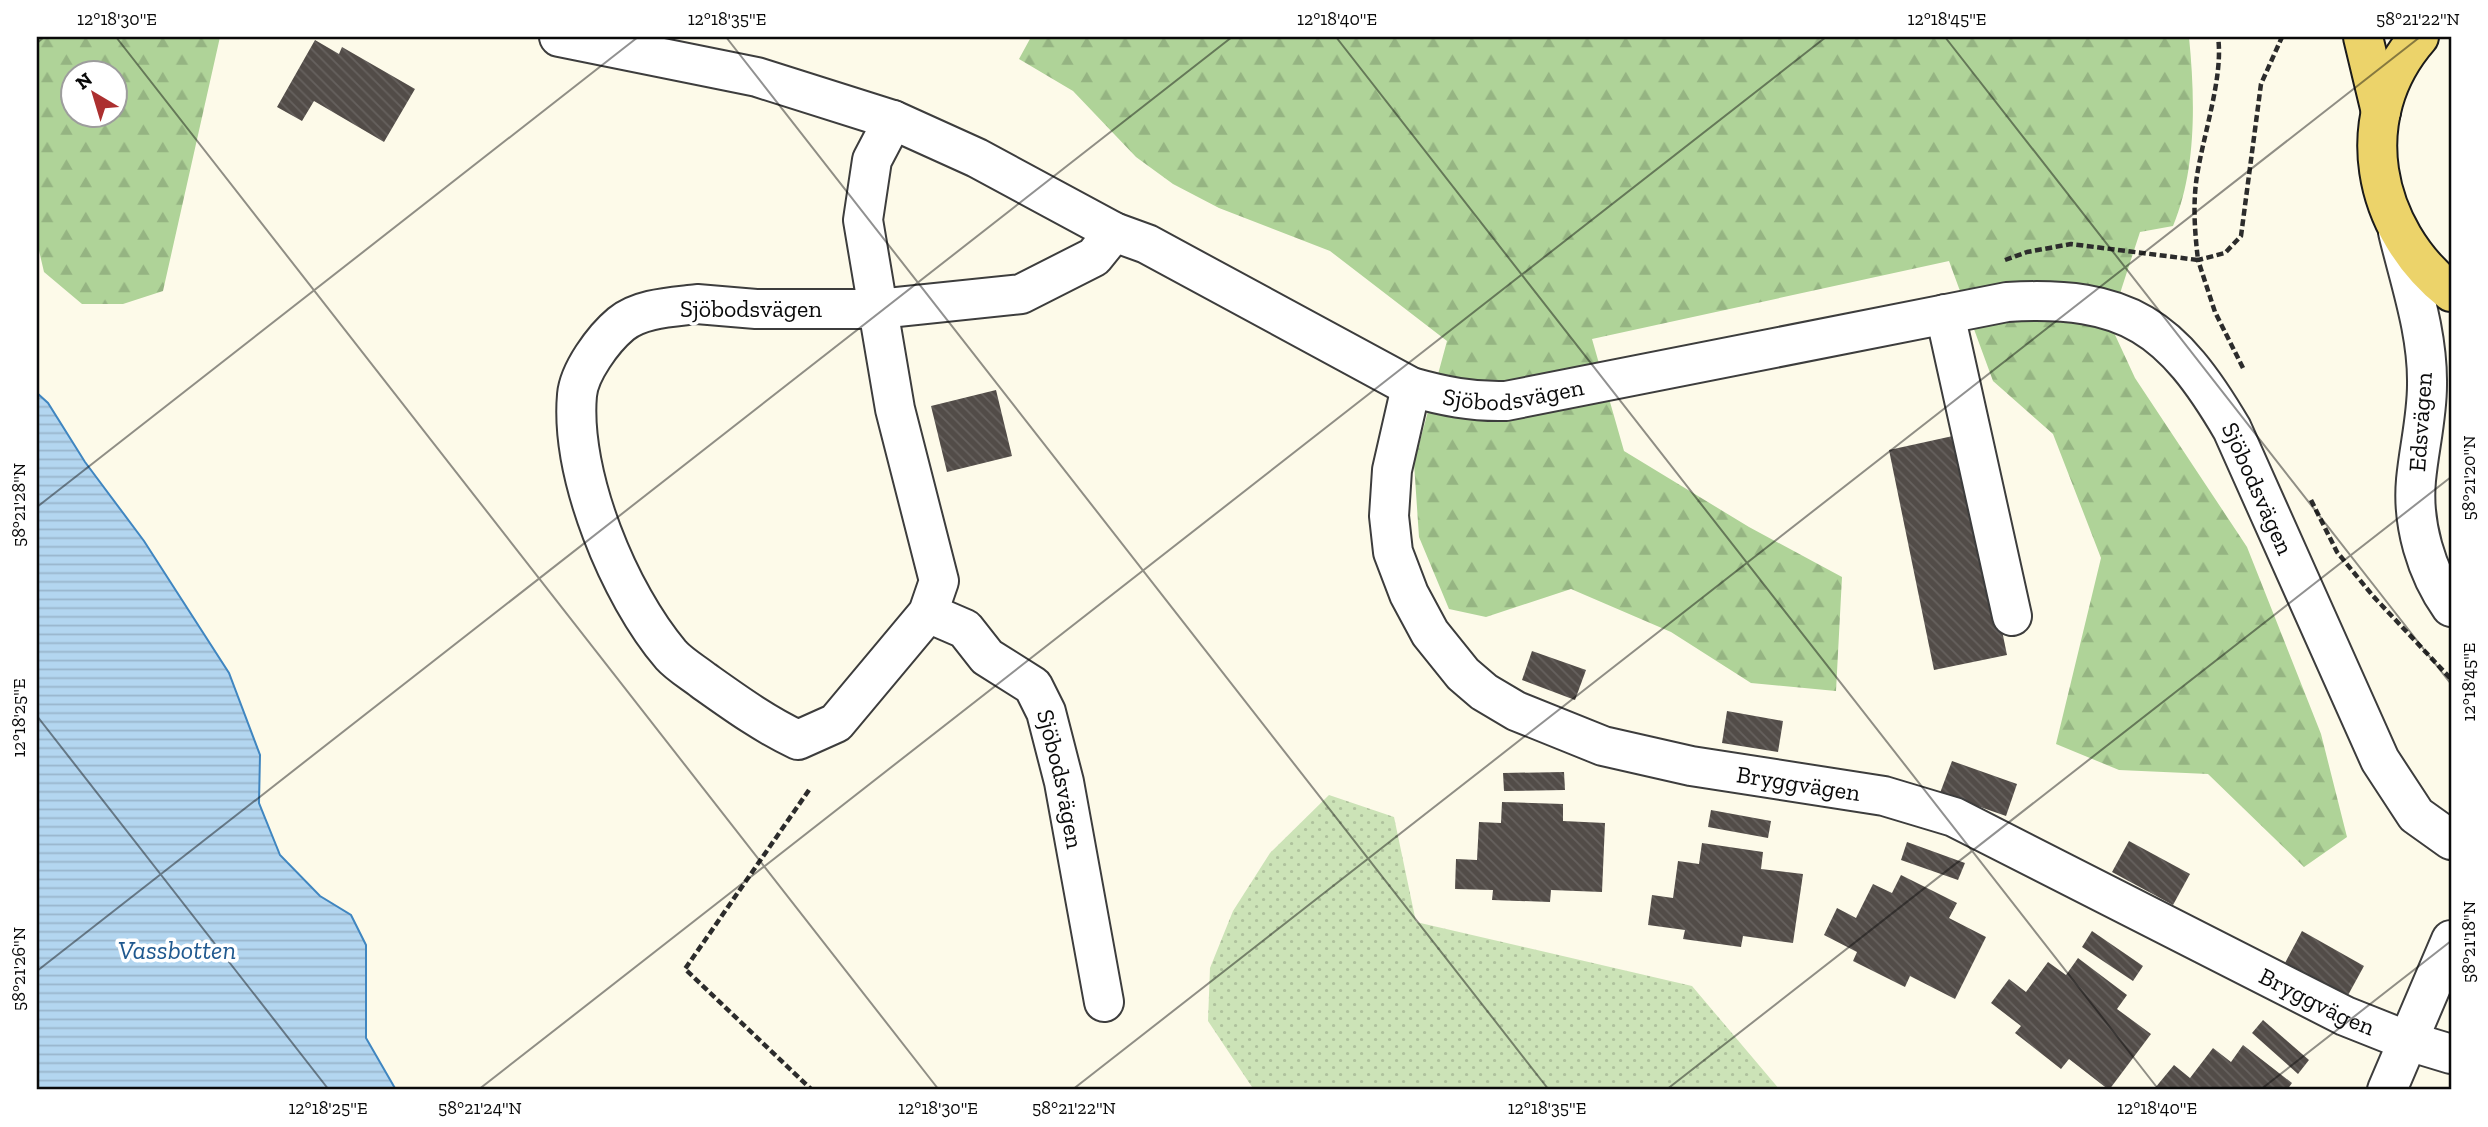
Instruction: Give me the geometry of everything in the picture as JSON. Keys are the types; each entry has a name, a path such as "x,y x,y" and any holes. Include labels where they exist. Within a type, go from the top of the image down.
{"main road":[{"path":"2363,37 2381,112"},
{"path":"2418,37 2401,61 2381,112 2378,136 2381,186 2398,232 2421,265 2451,292"}],"street":[{"name":"Sjöbodsvägen","path":"569,39 757,77 893,120 977,158 1114,232 1147,244 1411,387 1479,402 1506,401 1961,311 2057,299 2095,304 2143,326 2166,341 2190,365 2232,429 2380,760 2416,815 2451,839"},
{"name":"Sjöbodsvägen","path":"893,120 872,160 863,220 878,309 895,409 939,581 928,613 836,723 798,740 764,724 673,657 637,610 610,558 581,457 577,393 596,350 622,322 650,310 697,304 756,309 878,309 1021,293 1094,257 1114,232"},
{"name":"Edsvägen","path":"2398,232 2421,322 2428,383 2415,483 2418,522 2424,557 2437,588 2451,607"},
{"path":"1961,311 2012,616"},
{"name":"Bryggvägen","path":"1411,387 1392,470 1389,516 1393,552 1409,594 1430,633 1463,674 1484,692 1517,711 1603,746 1691,766 1884,796 1954,817 2345,1016 2408,1041 2451,1054"},
{"name":"Sjöbodsvägen","path":"928,613 965,629 987,657 1033,686 1046,712 1064,782 1104,1002"},
{"name":"Bryggvägen","path":"2387,1090 2449,949"}],"path":[{"path":"2218,37 2208,128 2197,181 2193,222 2198,260 2215,312 2244,370"},
{"path":"1961,311 1986,270 2027,252 2071,244 2198,260 2225,253 2241,236 2261,84 2281,39 2274,37"},
{"path":"2308,496 2337,552 2372,596 2451,679"},
{"path":"808,790 685,969 812,1090"}],"green space":[{"path":"37,37 220,37 163,291 123,304 82,304 44,272 37,242"},
{"path":"1031,37 2189,37 2192,133 2181,204 2173,226 2140,232 2110,324 2135,378 2247,547 2321,734 2347,837 2304,867 2208,774 2119,770 2056,744 2101,558 2053,434 1993,381 1949,261 1592,339 1624,451 1749,527 1842,577 1836,691 1751,683 1671,632 1571,589 1486,617 1449,609 1419,537 1414,463 1447,341 1330,251 1219,208 1173,184 1136,157 1073,91 1019,59"},
{"path":"1329,795 1394,817 1416,922 1692,986 1780,1090 1254,1090 1208,1021 1210,968 1233,911 1270,853"}],"water":[{"name":"Vassbotten","path":"37,393 48,403 85,462 144,541 229,673 260,755 259,803 280,855 320,896 351,915 366,945 366,1038 396,1090 37,1090"}],"building":[{"path":"315,40 339,54 342,47 415,89 384,142 314,101 302,121 277,107"},
{"path":"996,390 1012,456 947,472 931,406"},
{"path":"1962,434 2007,655 1934,670 1889,450"},
{"path":"1532,651 1586,670 1575,700 1522,680"},
{"path":"1727,711 1783,721 1778,752 1722,743"},
{"path":"1952,761 2017,784 2006,816 1940,793"},
{"path":"1564,772 1565,790 1504,791 1503,773"},
{"path":"1502,802 1563,804 1563,821 1605,823 1602,892 1551,890 1550,902 1492,900 1493,890 1455,889 1456,859 1477,860 1479,822 1501,823"},
{"path":"1711,810 1771,821 1768,838 1708,827"},
{"path":"2129,841 2190,874 2173,905 2112,872"},
{"path":"1907,842 1965,863 1958,880 1901,860"},
{"path":"1702,843 1763,852 1761,869 1803,874 1793,943 1743,936 1741,947 1683,939 1685,930 1648,925 1652,895 1673,898 1678,861 1699,864"},
{"path":"1901,875 1957,903 1949,918 1986,937 1955,999 1910,976 1905,987 1853,961 1857,952 1824,935 1837,908 1856,918 1873,884 1892,893"},
{"path":"2092,931 2143,966 2133,981 2082,947"},
{"path":"2302,931 2364,966 2347,997 2285,963"},
{"path":"2078,958 2127,995 2117,1009 2151,1034 2109,1090 2069,1059 2061,1069 2015,1033 2021,1026 1991,1003 2009,979 2026,992 2048,962 2066,975"},
{"path":"2263,1020 2309,1060 2298,1074 2252,1033"},
{"path":"2243,1045 2292,1083 2287,1090 2155,1088 2174,1065 2190,1078 2213,1048 2231,1062"}]}
